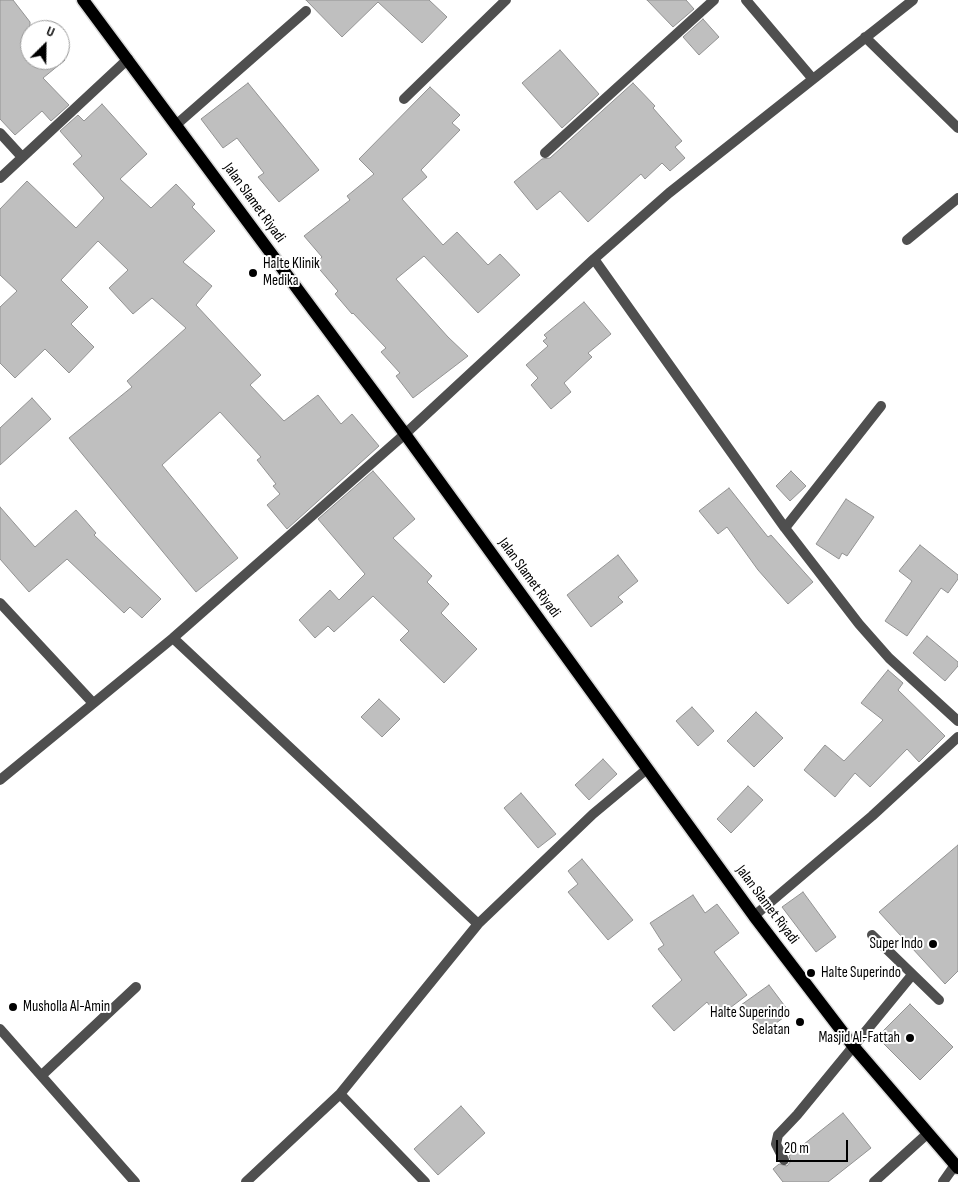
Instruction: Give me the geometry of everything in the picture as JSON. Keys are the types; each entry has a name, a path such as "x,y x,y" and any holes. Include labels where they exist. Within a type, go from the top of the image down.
{"main road":[{"name":"Jalan Slamet Riyadi","path":"83,0 406,434 754,916 854,1047 927,1134 957,1166"}],"street":[{"path":"404,99 506,0"},
{"path":"545,153 714,0"},
{"path":"746,0 812,78"},
{"path":"0,780 173,638 406,434 594,259 669,193 913,0"},
{"path":"177,124 306,11"},
{"path":"865,37 958,128"},
{"path":"0,178 128,59"},
{"path":"0,133 22,157"},
{"path":"907,240 958,198"},
{"path":"594,259 785,528 858,624 890,658 958,721"},
{"path":"785,528 881,406"},
{"path":"0,603 93,703"},
{"path":"173,638 478,924"},
{"path":"754,916 872,816 958,737"},
{"path":"246,1182 340,1094 478,924 593,814 647,769"},
{"path":"872,935 939,1000"},
{"path":"784,1160 776,1144 778,1134 854,1047 912,975"},
{"path":"42,1075 136,987"},
{"path":"0,1029 134,1182"},
{"path":"340,1094 425,1182"},
{"path":"874,1182 927,1134"},
{"path":"943,1182 957,1166"}],"building":[{"path":"0,0 13,0 28,20 20,20 20,70 53,70 43,78 69,105 51,121 42,111 15,135 0,119"},
{"path":"306,0 429,0 447,17 422,43 378,2 342,37"},
{"path":"647,0 686,0 694,9 673,27"},
{"path":"703,19 719,37 699,55 683,37"},
{"path":"560,50 599,94 562,128 522,83"},
{"path":"248,83 319,170 279,202 258,177 264,173 237,138 223,148 201,119"},
{"path":"633,83 655,106 653,108 682,141 675,147 685,158 670,171 662,163 645,179 641,174 588,222 560,191 537,210 514,182 542,159 550,158"},
{"path":"430,87 460,115 452,123 460,130 421,170 427,177 402,199 443,245 457,232 488,265 500,254 520,275 478,313 424,256 396,279 448,337 468,356 413,398 396,376 400,373 381,352 386,348 335,294 338,291 315,264 322,257 304,236 350,200 347,196 374,174 359,159"},
{"path":"102,104 147,154 120,179 151,208 176,184 195,204 192,207 215,231 183,262 212,286 196,305 261,375 250,385 284,421 318,395 341,424 352,414 379,446 287,529 267,505 280,494 273,486 276,484 257,460 261,457 220,412 162,465 238,558 196,592 69,438 132,387 127,381 186,328 152,298 133,314 109,288 128,270 98,241 61,280 88,307 71,324 94,347 69,373 45,349 15,378 0,363 0,307 17,291 0,275 0,209 27,181 76,228 104,198 73,164 82,156 60,131 78,115 84,121"},
{"path":"584,302 611,334 588,353 592,357 564,383 571,392 551,409 531,385 538,378 526,365 548,346 543,341 547,338 544,335"},
{"path":"32,398 51,419 0,465 0,428"},
{"path":"373,471 415,519 393,538 432,576 427,582 449,604 441,613 477,649 444,683 400,640 409,631 373,596 334,632 328,626 315,638 299,620 330,590 339,600 365,574 318,519"},
{"path":"791,471 806,486 790,501 776,486"},
{"path":"729,488 768,537 771,535 813,582 788,604 758,570 727,527 718,534 699,511"},
{"path":"846,499 874,517 847,556 842,553 839,559 816,544"},
{"path":"0,507 35,547 76,510 96,533 94,535 161,599 142,618 130,607 124,613 67,559 29,592 0,559"},
{"path":"920,545 958,575 958,579 948,593 941,588 907,636 885,621 912,581 899,571"},
{"path":"618,555 638,581 618,597 623,602 591,627 567,595"},
{"path":"927,636 958,662 958,666 945,681 913,653"},
{"path":"888,670 903,683 898,690 945,736 919,762 907,749 870,787 855,773 835,797 804,770 825,745 844,761 883,720 861,703"},
{"path":"379,699 400,719 382,737 361,717"},
{"path":"692,707 714,731 698,746 676,721"},
{"path":"756,712 783,738 754,767 727,741"},
{"path":"603,759 617,774 589,800 575,785"},
{"path":"748,786 763,800 731,833 717,819"},
{"path":"521,793 556,834 538,848 504,808"},
{"name":"Super Indo","path":"958,845 958,971 945,984 879,912"},
{"path":"582,859 633,920 608,940 568,892 578,884 568,871"},
{"path":"803,892 836,937 816,952 782,907"},
{"path":"693,895 705,913 717,904 739,933 714,952 747,995 718,1017 707,1002 674,1031 652,1006 682,980 658,949 664,945 650,923"},
{"path":"769,985 790,1013 762,1033 741,1005"},
{"path":"910,1004 953,1047 920,1080 877,1037"},
{"path":"461,1106 485,1133 438,1175 414,1149"},
{"path":"843,1113 871,1148 828,1182 783,1182 773,1169 779,1164 787,1166 791,1161 789,1156"}],"place":[{"name":"Halte Klinik Medika","path":"253,273"},
{"name":"Super Indo","path":"933,944"},
{"name":"Halte Superindo","path":"811,973"},
{"name":"Musholla Al-Amin","path":"13,1007"},
{"name":"Halte Superindo Selatan","path":"800,1022"},
{"name":"Masjid Al-Fattah","path":"910,1038"}]}
